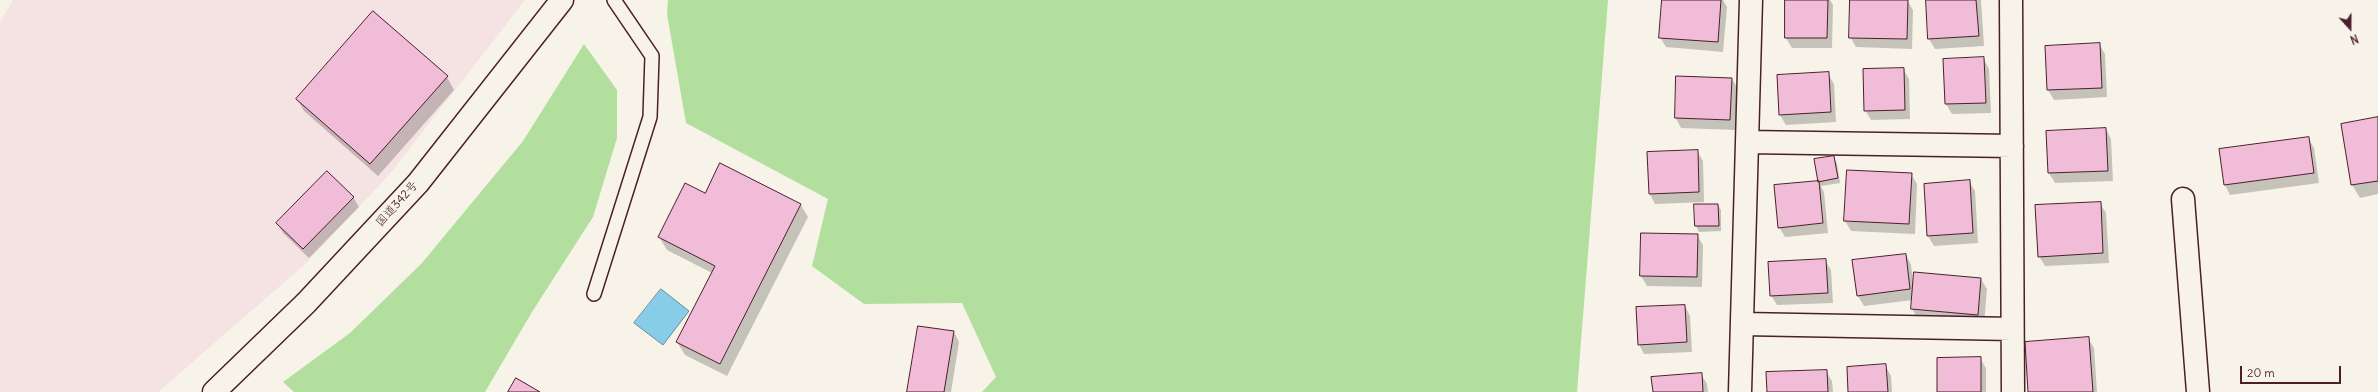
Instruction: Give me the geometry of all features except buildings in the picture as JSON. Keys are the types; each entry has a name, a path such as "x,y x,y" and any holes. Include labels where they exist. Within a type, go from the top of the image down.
{"main road":[{"name":"国道342号","path":"214,392 306,303 418,183 562,0"},
{"path":"1740,392 1751,0"},
{"path":"2011,0 2013,392"},
{"path":"1747,142 2012,146"},
{"path":"2183,199 2198,392"},
{"path":"1743,324 2012,329"}],"lane":[{"path":"594,294 650,117 652,56 614,0"}],"shaded area":[{"path":"13,0 525,0 389,175 303,266 158,392 0,392 0,23"}],"green space":[{"path":"668,0 1608,0 1577,392 982,392 996,377 962,303 864,304 812,266 828,199 686,123 667,14"},
{"path":"584,44 617,90 617,138 593,217 532,312 485,392 294,392 283,382 350,333 422,263 523,141"}],"water":[{"path":"661,289 689,311 663,345 634,323"}]}
